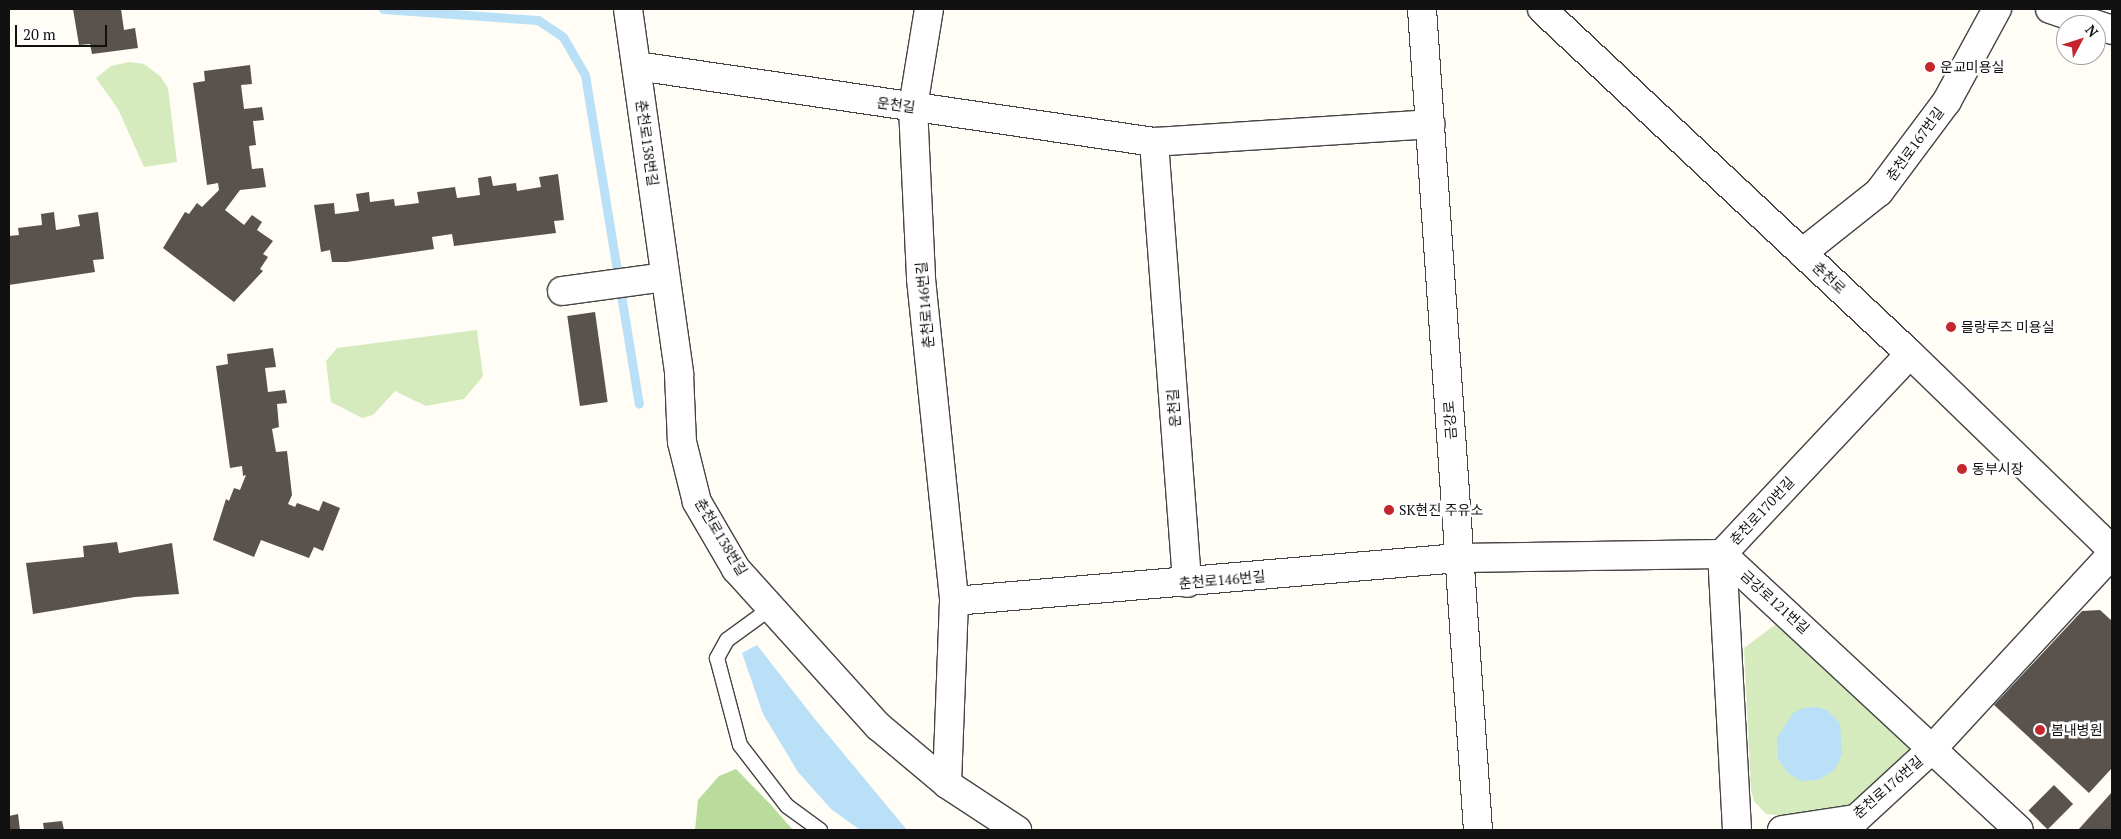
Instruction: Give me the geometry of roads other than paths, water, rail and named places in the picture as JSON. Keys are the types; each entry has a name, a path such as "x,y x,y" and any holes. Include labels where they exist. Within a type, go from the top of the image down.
{"street":[{"name":"춘천로138번길","path":"628,9 666,277 678,374 682,442 697,502 736,569 878,726 947,784 1017,830"},
{"name":"춘천로146번길","path":"929,9 912,107 921,279 954,601 947,784"},
{"name":"금강로","path":"1422,9 1478,830"},
{"name":"춘천로","path":"1542,9 1910,354 2112,550"},
{"name":"춘천로167번길","path":"1802,253 1879,192 1947,100 1997,9"},
{"path":"2050,9 2112,30"},
{"name":"운천길","path":"637,66 1154,142 1430,124"},
{"name":"운천길","path":"1154,142 1187,583"},
{"path":"562,291 666,277"},
{"name":"춘천로170번길","path":"1737,830 1722,554 1910,354"},
{"path":"1459,558 1722,554"},
{"name":"금강로121번길","path":"1722,554 2019,830"},
{"name":"춘천로176번길","path":"1782,830 1856,819 1932,748 2112,554"},
{"name":"춘천로146번길","path":"954,601 1187,583 1459,558"}],"lane":[{"path":"771,608 727,640 717,658 740,745 786,806 820,830"}],"water":[{"path":"757,645 814,718 907,830 860,830 831,809 798,772 763,714 742,653"},
{"path":"1816,707 1827,710 1840,723 1842,755 1835,769 1819,780 1800,781 1788,773 1778,759 1777,738 1793,713 1804,708"}],"waterway":[{"path":"383,9 538,20 563,37 585,75 639,404"}],"place":[{"name":"운교미용실","path":"1930,67"},
{"name":"믈랑루즈 미용실","path":"1951,327"},
{"name":"동부시장","path":"1962,469"},
{"name":"SK현진 주유소","path":"1389,510"},
{"name":"봄내병원","path":"2040,730"}]}
